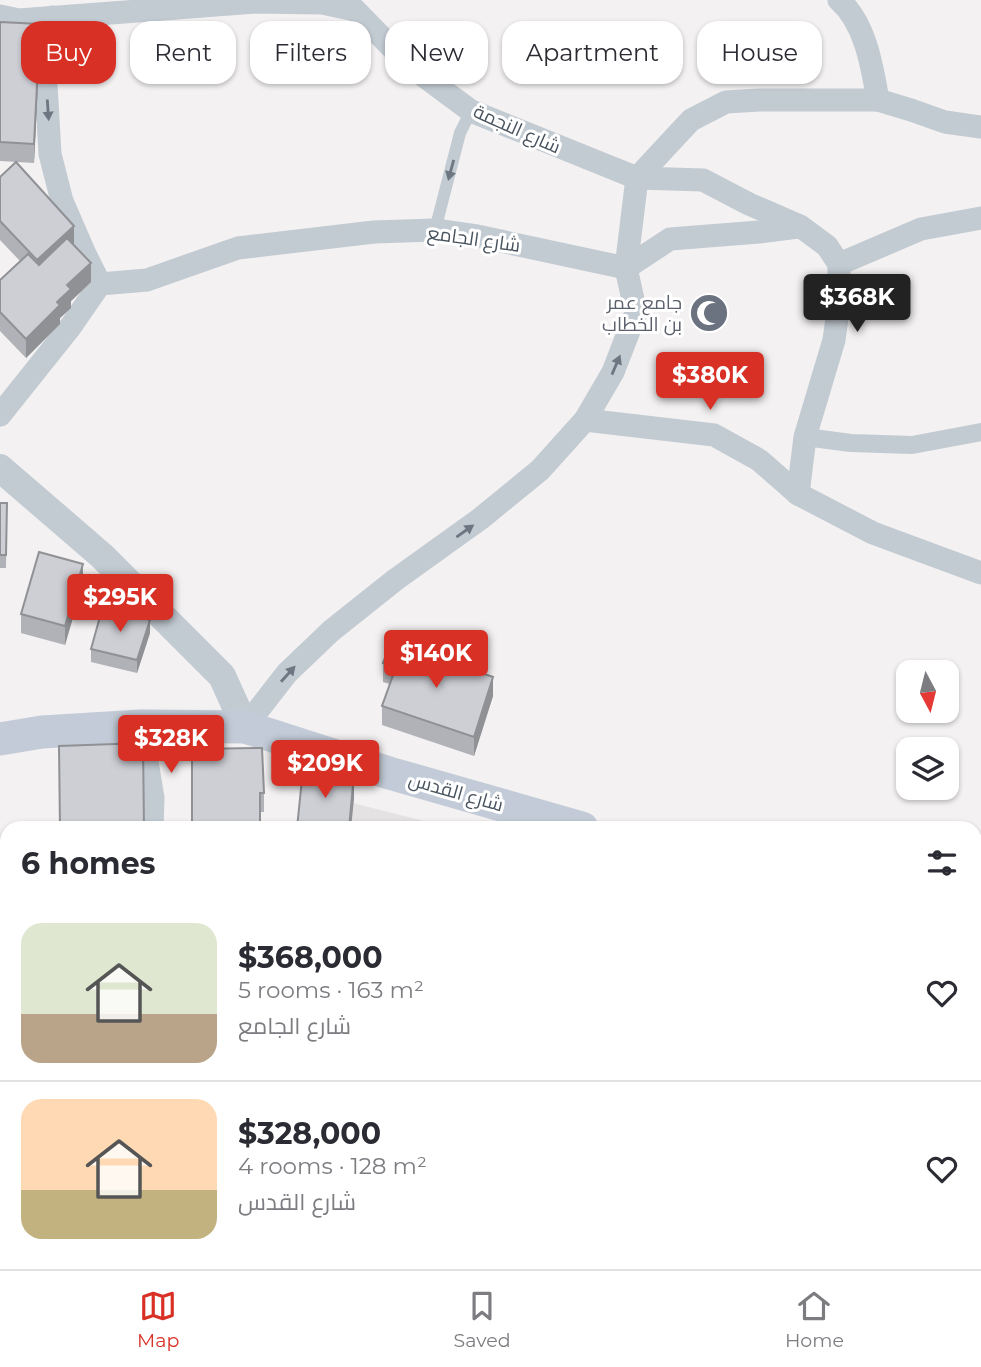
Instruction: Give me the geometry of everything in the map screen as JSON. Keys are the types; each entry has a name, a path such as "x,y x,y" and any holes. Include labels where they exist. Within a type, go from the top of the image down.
{"main road":[{"name":"شارع القدس","path":"0,739 42,732 141,726 245,727 389,773 557,821"}],"street":[{"path":"839,0 846,6 861,31 878,100"},
{"name":"شارع النجمة","path":"14,12 52,17 257,2 355,5 409,65 471,111 637,178"},
{"path":"0,415 71,326 100,284 62,201 50,154 46,85 52,17"},
{"path":"0,468 102,556 222,676 245,727 287,673 331,631 480,519 540,470 585,420 613,372 636,313 626,268 637,178 691,120 726,102 878,100 945,122 981,127"},
{"path":"637,178 703,180 800,226 827,246 838,264 839,303 834,340 805,437 798,494"},
{"path":"838,264 921,229 981,218"},
{"path":"626,268 670,239 800,226"},
{"name":"شارع الجامع","path":"100,284 147,280 238,248 374,232 435,230 626,268"},
{"path":"585,420 714,435 759,460 798,494 873,533 981,573"},
{"path":"805,437 851,443 912,445 981,432"},
{"path":"141,726 153,798 152,821"}],"lane":[{"path":"435,230 460,133 471,111"}],"shaded area":[{"path":"301,790 424,821 299,821"}],"building":[{"path":"0,22 21,23 21,84 37,84 34,144 0,142"},
{"path":"16,162 74,226 37,260 0,221 0,177"},
{"path":"67,238 91,263 67,285 71,289 57,302 60,305 26,339 0,312 0,280 28,254 39,265"},
{"path":"0,503 7,503 6,555 0,555"},
{"path":"39,552 83,564 65,626 21,614"},
{"path":"103,606 150,620 137,660 91,649"},
{"path":"391,642 493,677 474,737 382,706 396,667 383,663"},
{"path":"143,743 144,821 60,821 59,746"},
{"path":"262,748 264,793 260,793 260,821 192,821 192,749"},
{"path":"303,769 354,774 350,821 298,821"}],"place":[{"name":"جامع عمر بن الخطاب","path":"709,313"}]}
